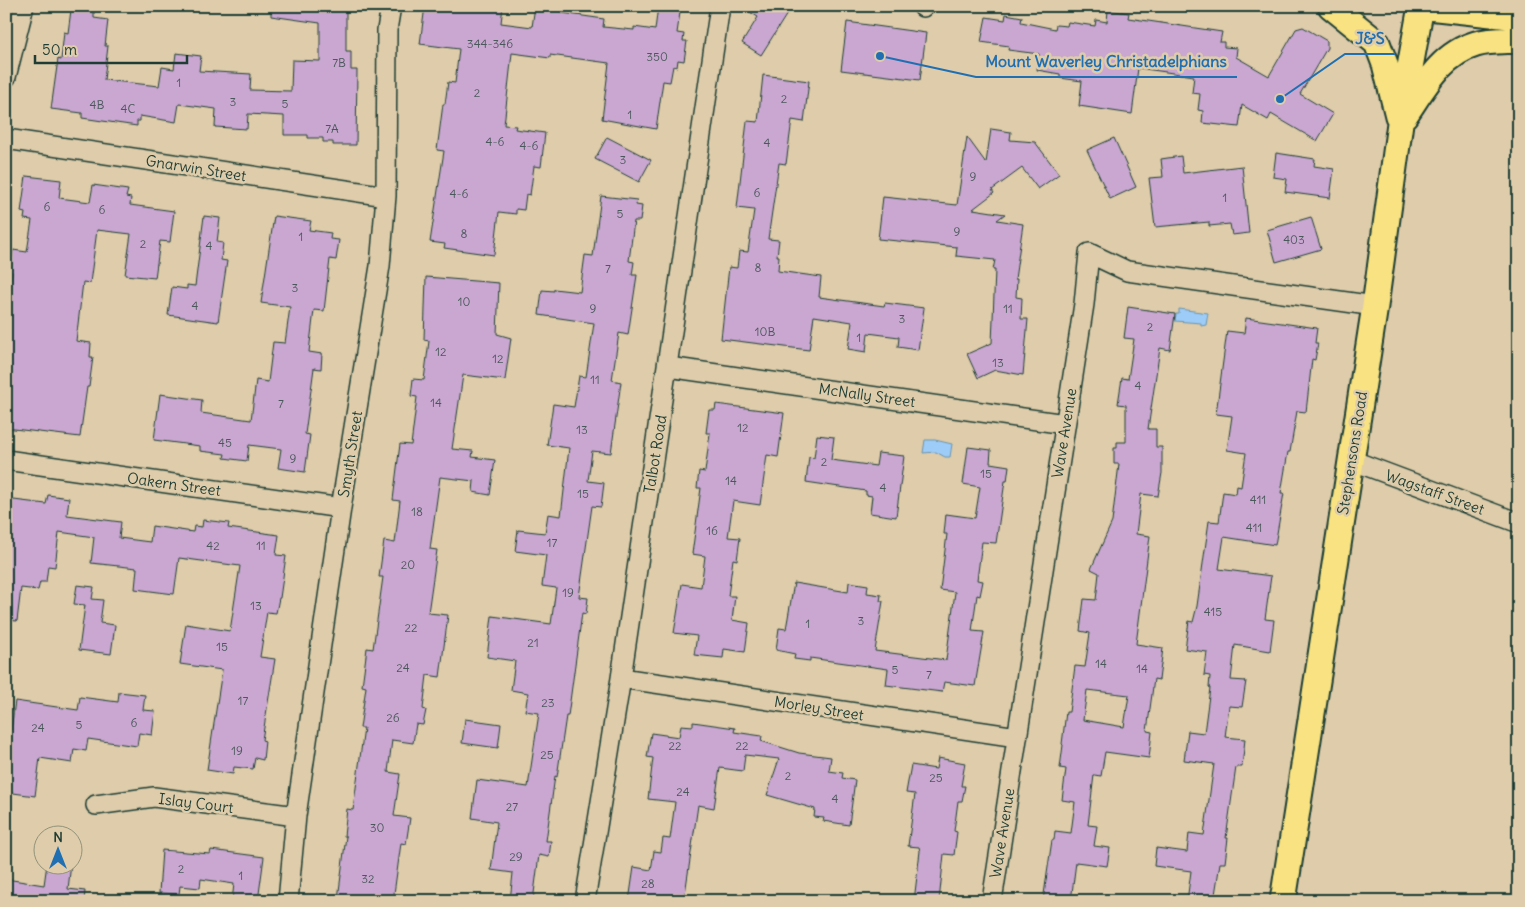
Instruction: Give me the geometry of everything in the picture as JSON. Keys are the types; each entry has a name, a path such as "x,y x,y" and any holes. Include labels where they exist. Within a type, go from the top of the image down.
{"main road":[{"path":"1331,6 1376,43 1384,64 1400,123"},
{"path":"1420,6 1519,16"},
{"name":"Stephensons Road","path":"1284,901 1375,306 1400,123 1420,6"},
{"path":"1505,6 1519,16"},
{"path":"1400,123 1432,75 1450,56 1476,44 1519,40"}],"street":[{"path":"6,77 24,6"},
{"name":"Smyth Street","path":"288,901 296,816 341,508 380,266 386,196 386,30 391,6"},
{"name":"Talbot Road","path":"585,901 622,678 720,6"},
{"name":"Gnarwin Street","path":"6,139 386,196"},
{"name":"Wave Avenue","path":"992,901 1084,304 1090,254 1127,271 1375,306"},
{"name":"McNally Street","path":"668,367 1065,424"},
{"name":"Oakern Street","path":"6,460 341,508"},
{"name":"Wagstaff Street","path":"1351,460 1519,523"},
{"name":"Morley Street","path":"622,678 1017,737"},
{"name":"Islay Court","path":"96,805 154,797 296,816"}],"water":[{"path":"1179,309 1208,313 1206,325 1201,326 1201,323 1175,321 1176,314 1179,314"},
{"path":"925,440 952,444 950,457 945,457 936,452 923,453"}],"building":[{"path":"271,6 346,6 346,51 351,51 351,70 357,70 356,145 333,145 333,142 323,142 323,138 308,138 308,135 284,135 284,116 248,114 247,129 215,127 216,109 179,104 176,122 140,116 137,126 82,118 82,113 51,109 58,59 61,60 64,32 68,33 71,10 94,12 94,18 108,20 105,46 108,46 104,80 159,86 162,67 174,69 176,53 201,56 199,71 251,74 250,90 291,91 292,60 320,61 320,23 271,16"},
{"path":"425,6 503,6 501,23 532,27 535,6 563,6 562,13 604,19 603,27 634,30 634,27 655,30 658,6 681,6 677,33 684,34 683,41 687,41 684,61 678,60 677,67 673,66 670,82 663,81 656,129 602,119 609,63 550,55 550,58 512,53 504,125 516,126 515,129 545,133 541,167 534,166 530,195 526,194 524,210 516,209 516,214 499,212 494,255 444,248 445,244 430,242 444,151 437,150 443,104 445,104 448,82 455,83 459,49 420,44"},
{"path":"740,6 792,6 761,55 742,43 758,17"},
{"path":"1108,10 1129,13 1128,18 1222,32 1220,42 1224,42 1224,47 1237,48 1236,57 1269,76 1296,29 1303,27 1327,41 1327,48 1300,94 1333,114 1317,141 1271,114 1268,120 1242,105 1239,127 1202,123 1203,111 1198,110 1200,94 1192,93 1194,76 1138,68 1132,114 1079,106 1082,81 1060,78 1060,74 1037,70 1039,54 1008,50 1009,46 981,42 986,17 1005,20 1006,14 1022,17 1021,22 1055,29 1056,25 1067,26 1068,22 1095,26 1096,20 1107,22"},
{"path":"847,22 926,33 920,80 841,70"},
{"path":"763,75 809,81 804,122 792,120 786,164 779,163 768,239 779,240 778,271 821,277 819,297 884,306 885,303 924,308 918,350 898,347 899,337 868,333 866,352 848,349 852,322 814,316 809,350 721,339 729,267 737,268 739,251 748,252 754,210 737,208 747,121 758,122"},
{"path":"991,129 1011,132 1010,140 1035,142 1059,174 1038,189 1022,168 992,190 994,193 973,209 1005,214 997,220 1023,224 1015,279 1017,279 1016,297 1022,298 1021,319 1028,319 1023,375 995,370 978,378 967,354 992,343 995,270 993,270 995,260 956,256 957,247 878,239 883,197 957,205 967,137 986,163"},
{"path":"607,137 651,160 639,182 595,159"},
{"path":"1114,138 1136,187 1110,199 1087,150"},
{"path":"1276,153 1315,159 1314,166 1334,169 1330,198 1285,192 1287,179 1273,177"},
{"path":"1181,156 1183,173 1242,166 1249,233 1232,235 1230,224 1209,226 1209,222 1155,227 1149,178 1163,177 1161,159"},
{"path":"26,176 61,180 59,198 90,202 93,185 128,190 126,197 131,198 130,205 174,211 170,242 160,241 155,278 125,275 131,234 97,230 90,283 83,282 76,341 91,343 90,357 93,357 80,437 6,428 6,341 10,315 6,314 12,272 10,272 13,250 27,252 32,220 24,219 25,213 21,212"},
{"path":"601,196 637,200 636,205 642,206 640,221 634,221 629,261 634,262 632,275 637,275 628,335 619,333 612,380 621,382 611,453 592,451 588,481 604,483 601,507 592,506 579,597 588,598 586,614 582,613 568,716 566,716 557,777 555,776 546,841 551,841 549,857 539,855 533,901 510,901 513,873 491,870 497,822 472,818 477,780 528,787 539,713 525,711 528,693 511,690 515,661 487,657 492,616 551,624 556,588 542,586 546,555 515,551 518,530 545,533 548,514 561,516 569,448 547,445 553,404 574,407 579,376 586,377 594,323 539,315 542,290 554,291 554,289 580,292 585,255 593,256"},
{"path":"204,216 220,218 217,242 223,243 221,260 227,261 218,322 168,315 172,287 187,289 187,285 195,286"},
{"path":"274,216 311,221 309,230 331,233 330,239 339,240 336,260 330,259 324,311 314,310 309,352 322,354 321,369 314,368 305,434 310,435 305,472 278,468 281,449 249,445 247,461 224,458 225,454 200,451 200,446 154,440 160,394 202,400 201,413 251,420 256,380 268,382 273,342 285,343 290,307 261,303"},
{"path":"1311,217 1321,249 1276,262 1267,230"},
{"path":"426,277 499,283 497,334 511,338 505,380 463,375 452,449 473,451 472,457 495,460 490,495 473,492 474,481 440,477 430,549 437,550 428,613 448,615 440,677 427,675 423,709 426,710 423,725 416,724 413,743 392,740 388,772 400,774 394,816 410,818 406,844 401,843 393,901 338,899 346,836 344,836 347,809 353,810 364,728 360,728 366,687 362,686 367,648 373,649 383,577 379,577 384,541 395,543 400,501 393,500 400,444 411,445 417,397 411,396 413,379 424,380 429,341 424,340"},
{"path":"1128,307 1175,314 1170,350 1160,348 1148,429 1156,429 1156,447 1162,447 1162,473 1158,496 1141,494 1136,534 1150,536 1136,644 1163,648 1159,680 1154,679 1147,731 1152,732 1149,758 1105,752 1101,776 1094,775 1088,825 1097,826 1094,846 1110,848 1107,866 1076,862 1071,901 1043,901 1055,831 1071,833 1075,802 1062,800 1066,769 1060,768 1062,744 1066,712 1069,712 1075,666 1085,667 1090,633 1080,631 1084,599 1096,600 1099,573 1091,569 1112,522 1119,464 1114,464 1114,448 1117,448 1117,442 1126,442 1126,405 1118,404 1122,378 1128,379 1134,339 1124,338","holes":["1087,690 1129,695 1124,727 1083,720"]},
{"path":"1246,318 1317,328 1315,343 1318,343 1315,360 1312,359 1306,412 1297,411 1290,452 1288,452 1281,493 1284,493 1275,545 1224,537 1219,569 1271,576 1265,619 1274,620 1270,651 1235,645 1231,680 1246,681 1242,707 1229,706 1225,737 1245,739 1242,767 1236,767 1226,838 1228,838 1225,863 1220,863 1214,901 1187,901 1191,871 1154,866 1156,848 1187,852 1189,833 1204,835 1214,764 1184,760 1188,731 1204,733 1210,676 1204,675 1207,652 1185,649 1189,621 1193,622 1197,606 1209,521 1219,522 1223,492 1236,494 1237,486 1241,487 1246,453 1227,450 1232,416 1216,414 1227,331 1244,333"},
{"path":"716,404 784,413 778,457 767,455 760,505 733,501 728,537 740,538 737,560 733,559 728,596 735,596 732,620 749,623 745,652 724,649 723,658 694,655 697,636 674,633 682,584 701,587 705,556 692,554 701,488 697,488 699,471 705,472 710,433 706,433 709,410 715,410"},
{"path":"817,435 834,437 831,460 876,466 878,453 904,456 896,517 870,513 872,496 866,495 866,491 806,482 809,457 814,458"},
{"path":"968,447 991,450 990,463 1009,466 996,543 982,542 977,580 983,581 980,596 977,595 972,631 984,632 975,686 944,682 942,692 886,685 888,669 810,658 810,661 794,659 795,654 776,650 779,628 786,629 794,583 848,592 849,582 868,585 867,593 881,595 880,601 883,601 875,651 946,660 955,592 940,590 947,534 944,534 946,514 975,518 980,487 963,484"},
{"path":"48,495 69,498 67,515 121,522 119,538 150,542 152,526 193,532 194,526 202,527 203,520 229,523 228,528 279,535 276,555 286,556 280,598 276,613 267,612 260,657 275,659 262,740 265,741 263,760 255,758 253,769 234,767 233,774 207,770 222,670 180,664 186,624 230,631 240,566 179,558 174,594 135,589 137,568 91,563 94,537 59,532 55,567 48,566 46,582 40,582 38,590 21,588 17,621 6,620 6,499 46,504"},
{"path":"77,585 94,587 92,599 103,600 100,623 115,625 111,654 79,650 85,605 74,604"},
{"path":"119,692 145,695 143,710 155,711 152,735 139,733 137,746 88,739 86,751 74,749 72,763 40,758 35,796 6,792 6,729 11,730 15,701 78,710 80,697 118,702"},
{"path":"465,719 501,724 498,748 462,743"},
{"path":"693,722 735,728 734,732 762,736 761,741 799,753 831,757 829,771 843,773 842,778 855,780 849,825 823,821 824,818 814,817 815,809 767,795 779,759 745,755 743,771 720,768 714,808 698,805 684,901 629,901 634,867 651,870 654,851 661,852 663,838 670,839 675,802 648,799 653,758 647,757 651,733 679,737 681,725 693,726"},
{"path":"938,758 965,763 961,786 965,786 962,801 958,801 954,831 957,832 954,855 944,854 939,901 914,901 920,851 919,847 908,846 915,794 906,793 911,765 936,769"},
{"path":"162,850 210,854 211,850 264,857 258,901 232,901 234,884 201,879 200,888 180,886 179,894 159,893"},
{"path":"46,874 70,874 68,889 85,891 84,901 39,901 6,896 6,879 44,885"}],"place":[{"name":"Mount Waverley Christadelphians","path":"880,56"},
{"name":"J&S","path":"1280,99"}]}
